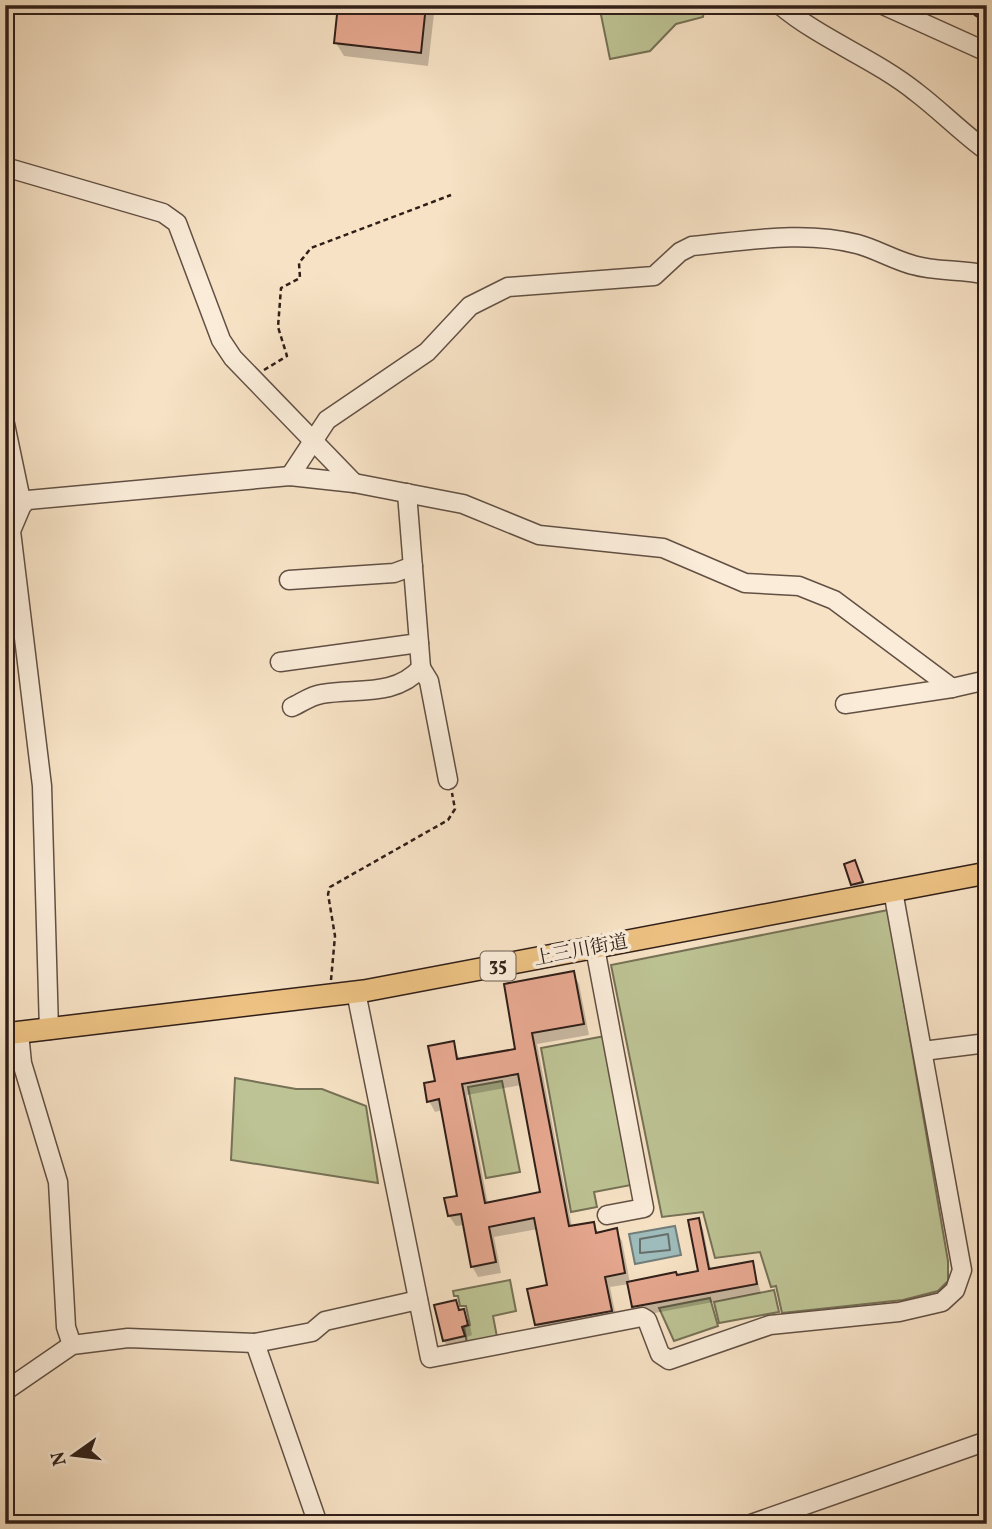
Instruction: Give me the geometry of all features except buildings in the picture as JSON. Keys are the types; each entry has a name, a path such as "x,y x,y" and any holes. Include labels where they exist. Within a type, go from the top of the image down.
{"main road":[{"name":"上三川街道","path":"12,1034 332,996 987,873"}],"street":[{"path":"780,5 804,25 916,91 951,125 987,151"},
{"path":"883,5 987,52"},
{"path":"5,167 163,214 177,223 221,340 252,377 354,483"},
{"path":"290,476 327,420 346,405 400,373 427,352 470,306 509,287 654,276 692,246 784,237 858,244 914,265 961,269 987,275"},
{"path":"5,424 22,505"},
{"path":"49,1030 42,786 8,531 22,505 28,500 290,476 354,483 463,504 539,535 663,548 745,583 799,586 834,600 952,688"},
{"path":"407,493 421,668 429,681 448,780"},
{"path":"289,579 394,573 413,566"},
{"path":"280,662 419,643"},
{"path":"292,707 318,694 393,688 412,678 421,668"},
{"path":"845,704 987,680"},
{"path":"356,992 430,1358 642,1317 647,1320 660,1354 669,1360 770,1325 899,1312 942,1302 955,1290 962,1270 893,891"},
{"path":"596,948 644,1208 607,1215"},
{"path":"12,1034 58,1182 66,1327 72,1345"},
{"path":"923,1051 987,1043"},
{"path":"5,1391 72,1345 128,1338 255,1343 312,1332 325,1321 418,1300"},
{"path":"255,1343 317,1524"},
{"path":"751,1524 987,1441"}],"path":[{"path":"252,377 287,356 278,327 281,288 300,278 299,263 311,248 451,195"},
{"path":"332,996 330,975 335,936 328,894 330,887 449,820 456,809 448,780"}],"green space":[{"path":"599,5 705,5 703,17 676,24 650,51 610,59"},
{"path":"888,910 948,1261 948,1281 938,1291 903,1300 782,1313 776,1286 771,1287 760,1252 715,1258 703,1212 662,1217 611,965"},
{"path":"605,1036 631,1185 594,1192 597,1207 571,1212 541,1048"},
{"path":"235,1078 296,1089 322,1089 366,1106 378,1183 231,1160"},
{"path":"502,1081 520,1172 486,1178 468,1087"},
{"path":"510,1280 516,1311 493,1316 497,1337 467,1343 464,1327 470,1325 466,1306 460,1306 458,1296 454,1296 453,1291"},
{"path":"774,1290 779,1312 719,1323 714,1302"},
{"path":"710,1298 718,1326 674,1341 659,1308"}],"water":[{"path":"675,1226 681,1255 635,1264 629,1234"}]}
